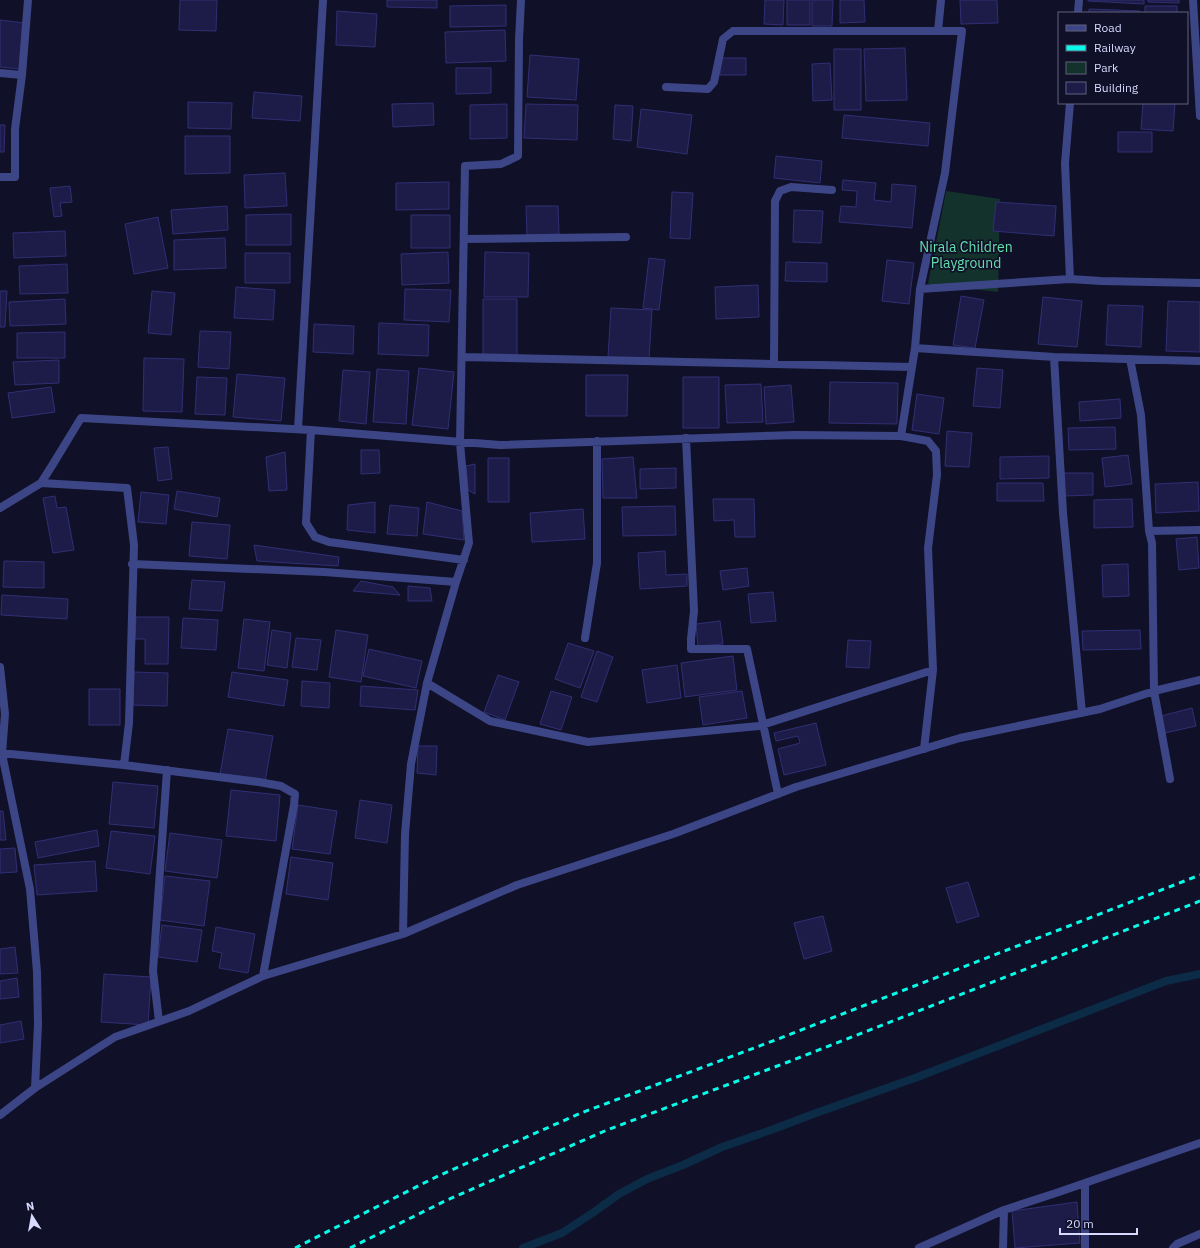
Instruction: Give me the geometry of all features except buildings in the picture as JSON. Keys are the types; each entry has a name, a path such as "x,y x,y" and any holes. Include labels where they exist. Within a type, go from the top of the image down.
{"street":[{"path":"0,177 15,177 15,129 22,75 28,0"},
{"path":"298,429 323,0"},
{"path":"403,934 406,834 411,764 427,683 456,582 470,543 460,443 466,166 501,164 518,156 519,40 521,0"},
{"path":"938,31 941,0"},
{"path":"1078,12 1079,0"},
{"path":"1193,0 1200,116"},
{"path":"666,87 708,89 714,82 723,39 733,31 962,31 945,173 920,289 915,348 901,436"},
{"path":"0,73 22,75"},
{"path":"1070,104 1065,163 1070,279"},
{"path":"774,364 775,201 780,191 791,187 832,190"},
{"path":"464,238 626,238"},
{"path":"920,289 1070,279 1200,283"},
{"path":"915,348 1054,357 1200,361"},
{"path":"462,357 912,367"},
{"path":"1054,357 1063,513 1082,713"},
{"path":"1130,359 1141,415 1149,531 1152,543 1154,692 1170,779"},
{"path":"0,508 41,483 81,418 298,429 500,445 795,435 901,436 928,441 936,451 937,475 928,548 933,670 924,749"},
{"path":"311,430 306,523 315,537 328,542 464,560"},
{"path":"686,438 694,612 691,648 747,649 778,794"},
{"path":"585,638 597,563 597,442"},
{"path":"41,483 127,488 134,545 132,564 129,716 124,765"},
{"path":"1149,531 1200,530"},
{"path":"132,564 324,572 456,582"},
{"path":"0,667 5,714 1,754 30,889 37,972 38,1024 35,1088"},
{"path":"427,683 490,721 588,742 763,725 933,670"},
{"path":"0,1115 35,1088 115,1037 189,1011 263,976 403,934 517,885 673,834 796,787 960,738 1100,709 1154,692 1200,680"},
{"path":"1,754 167,770 281,786 295,794 263,976"},
{"path":"159,1022 153,971 167,770"},
{"path":"919,1248 1004,1210 1200,1143"},
{"path":"1085,1183 1085,1248"},
{"path":"1003,1248 1004,1210"},
{"path":"1173,1248 1176,1244 1200,1234"}],"green space":[{"name":"Nirala Children Playground","path":"946,191 1000,199 998,292 928,284"}],"waterway":[{"path":"523,1248 562,1233 619,1194 647,1179 683,1165 722,1147 915,1078 1166,981 1200,974"}],"railway":[{"path":"295,1248 438,1176 581,1113 778,1039 1200,875"},
{"path":"350,1248 445,1201 607,1130 788,1062 1200,901"}]}
